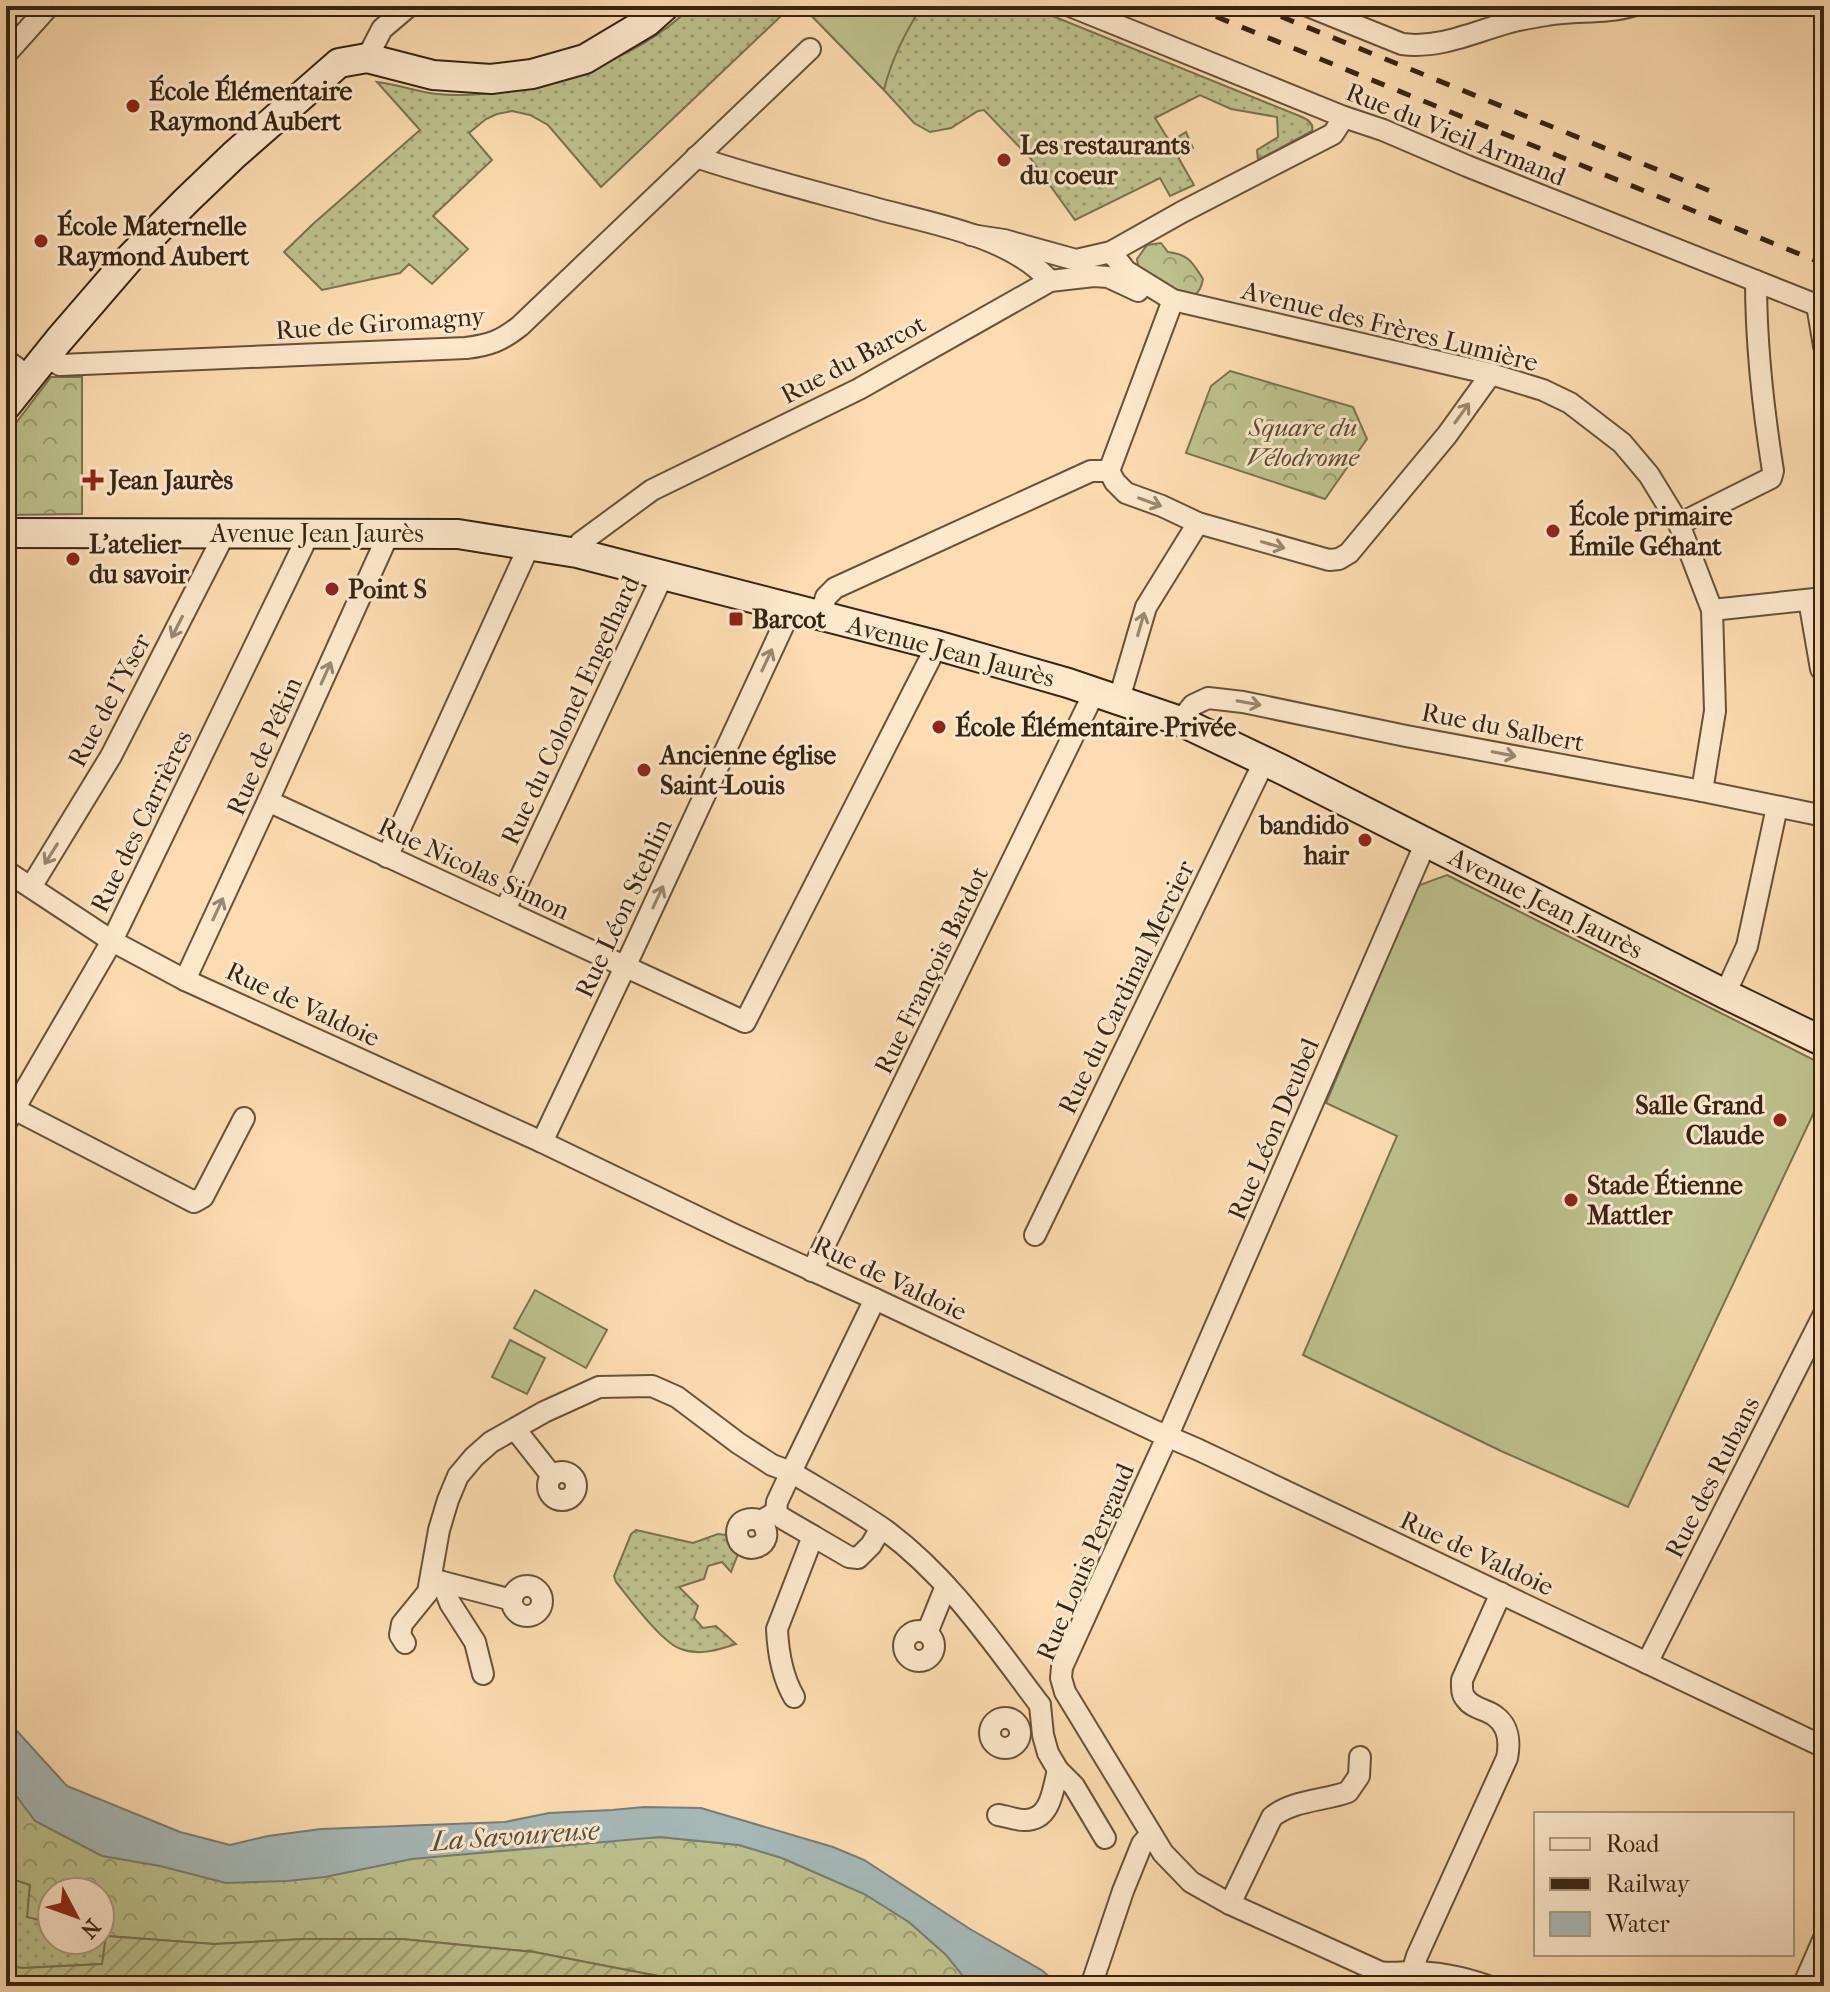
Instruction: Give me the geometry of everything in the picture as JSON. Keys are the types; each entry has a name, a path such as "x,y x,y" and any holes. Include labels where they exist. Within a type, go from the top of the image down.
{"main road":[{"path":"6,406 27,364 186,201 339,63 367,58 433,75 491,79 532,74 585,59 647,22 665,6"},
{"name":"Avenue Jean Jaurès","path":"6,533 458,534 577,553 932,644 1107,695 1180,721 1824,1042"}],"street":[{"path":"6,54 49,6"},
{"path":"367,58 382,29 409,6"},
{"name":"Rue du Vieil Armand","path":"1070,6 1820,307"},
{"path":"1308,6 1343,12 1402,44 1416,46 1454,40 1548,14 1632,6"},
{"path":"696,157 810,49"},
{"path":"971,235 1004,240 1076,260 1111,252 1333,134 1344,117"},
{"path":"696,157 971,235 1023,257 1050,281 1061,272 1061,257"},
{"name":"Rue de Giromagny","path":"27,364 466,348 495,343 520,326 696,157"},
{"path":"1101,277 1107,270 1111,252"},
{"name":"Avenue des Frères Lumière","path":"1111,252 1126,271 1173,300 1491,374 1543,390 1570,403 1622,443 1649,475 1679,524 1712,610 1715,711 1702,791"},
{"name":"Rue du Barcot","path":"577,553 580,543 652,490 859,389 1050,281 1108,277 1159,299 1173,300"},
{"path":"1679,524 1771,478 1773,471 1765,422 1756,281"},
{"path":"1173,300 1109,471 1115,482 1126,493 1198,523 1329,560 1349,553 1447,435 1491,374"},
{"path":"1820,307 1824,346"},
{"path":"820,616 826,597 835,588 1091,471 1109,471"},
{"name":"Rue François Bardot","path":"812,1271 1107,695 1146,607 1198,523"},
{"name":"Rue de l'Yser","path":"31,887 111,756 225,533"},
{"name":"Rue des Carrières","path":"10,1116 112,941 303,546 306,533"},
{"name":"Rue de Pékin","path":"185,980 389,533"},
{"path":"387,857 530,544"},
{"name":"Rue du Colonel Engelhard","path":"505,910 663,575"},
{"path":"1712,610 1816,599 1821,669 1824,672"},
{"name":"Rue Léon Stehlin","path":"542,1142 791,609"},
{"name":"Rue Nicolas Simon","path":"268,801 745,1022 930,659 932,644"},
{"name":"Rue du Salbert","path":"1180,721 1193,705 1208,698 1243,702 1824,816"},
{"name":"Rue du Cardinal Mercier","path":"1035,1235 1264,762"},
{"path":"1725,994 1747,946 1777,807"},
{"name":"Rue Léon Deubel","path":"1167,1437 1426,842"},
{"name":"Rue de Valdoie","path":"6,871 112,941 185,980 542,1142 1824,1747"},
{"path":"10,1116 194,1202 203,1197 244,1118"},
{"path":"875,1299 769,1517 782,1518 849,1557 858,1558 871,1545 881,1528"},
{"name":"Rue des Rubans","path":"1647,1663 1824,1314"},
{"path":"483,1674 475,1642 437,1580 439,1530 458,1476 491,1442 544,1412 599,1387 652,1386 677,1397 772,1465 791,1472 881,1528 918,1558 980,1625 1040,1712 1048,1753 1058,1770 1074,1786 1105,1838"},
{"path":"515,1429 552,1476"},
{"name":"Rue Louis Pergaud","path":"1167,1437 1062,1667 1065,1692 1151,1834 1173,1865 1191,1882 1230,1904 1380,1972 1439,1975 1488,1986"},
{"path":"794,1697 777,1644 777,1629 813,1536"},
{"path":"437,1580 512,1600"},
{"path":"405,1643 400,1635 402,1624 437,1580"},
{"path":"927,1633 946,1586"},
{"path":"1412,1972 1507,1758 1509,1738 1505,1727 1496,1716 1466,1700 1462,1691 1462,1680 1501,1593"},
{"path":"1018,1726 1065,1692"},
{"path":"1230,1904 1272,1817 1314,1799 1348,1792 1359,1776 1360,1757"},
{"path":"998,1815 1026,1820 1043,1813 1050,1803 1058,1770"},
{"path":"1091,1986 1123,1891 1142,1844 1151,1834"},
{"path":"1803,1986 1824,1938"}],"green space":[{"path":"692,6 783,6 782,15 601,187 548,125 530,115 512,111 497,114 469,133 492,160 433,216 468,249 432,284 409,264 400,273 322,290 284,252 420,130 377,82 437,94 470,95 539,85 608,62 639,46"},
{"path":"802,6 1028,6 1302,117 1310,122 1312,131 1258,160 1257,150 1278,137 1277,117 1231,109 1200,95 1155,118 1170,142 1186,132 1193,148 1178,157 1194,185 1170,196 1160,178 1075,220 1031,159 984,110 951,128 930,132 914,123"},
{"path":"802,6 922,6 900,46 884,90"},
{"path":"1161,243 1168,252 1190,260 1203,279 1199,290 1191,298 1139,272 1137,259 1147,245"},
{"name":"Square du Vélodrome","path":"1230,371 1353,407 1367,439 1325,499 1186,453 1211,386"},
{"path":"51,377 82,377 82,514 6,515 6,436"},
{"name":"Stade Étienne Mattler","path":"1447,875 1824,1065 1824,1091 1628,1507 1501,1451 1303,1355 1397,1136 1326,1103 1417,886"},
{"path":"535,1290 607,1330 586,1368 514,1328"},
{"path":"510,1340 545,1358 527,1394 492,1377"},
{"path":"636,1530 693,1543 718,1534 732,1539 740,1549 731,1572 722,1562 708,1566 704,1579 679,1587 698,1606 694,1618 703,1628 716,1626 736,1644 709,1651 688,1651 673,1645 647,1620 614,1576 631,1534"},
{"path":"6,1774 144,1857 660,1837 739,1845 782,1858 864,1893 909,1922 982,1986 726,1986 689,1982 534,1952 402,1939 304,1939 214,1944 116,1936 116,1876 36,1876 36,1919 27,1917 30,1885 6,1877"},
{"path":"6,1877 30,1884 28,1917 36,1919 36,1956 104,1956 103,1964 6,1966"},
{"path":"116,1937 214,1944 304,1939 402,1939 534,1952 689,1982 726,1986 6,1986 6,1966 102,1964 103,1956 116,1956"}],"water":[{"name":"La Savoureuse","path":"6,1719 67,1786 180,1832 230,1845 321,1829 505,1822 549,1813 644,1807 701,1808 833,1847 864,1860 970,1929 1043,1971 1059,1986 971,1986 946,1955 909,1922 864,1894 782,1858 739,1845 660,1837 412,1859 325,1877 226,1883 160,1866 102,1856 35,1821 6,1782"}],"railway":[{"path":"1190,6 1824,264"},
{"path":"1255,6 1710,191"}],"place":[{"name":"École Élémentaire Raymond Aubert","path":"133,106"},
{"name":"Les restaurants du coeur","path":"1004,160"},
{"name":"École Maternelle Raymond Aubert","path":"41,241"},
{"name":"Jean Jaurès","path":"93,480"},
{"name":"École primaire Émile Géhant","path":"1553,531"},
{"name":"L'atelier du savoir","path":"73,559"},
{"name":"Point S","path":"332,589"},
{"name":"Barcot","path":"736,619"},
{"name":"École Élémentaire Privée","path":"939,727"},
{"name":"Ancienne église Saint-Louis","path":"644,770"},
{"name":"bandido hair","path":"1365,840"},
{"name":"Salle Grand Claude","path":"1780,1120"},
{"name":"Stade Étienne Mattler","path":"1571,1200"}]}
